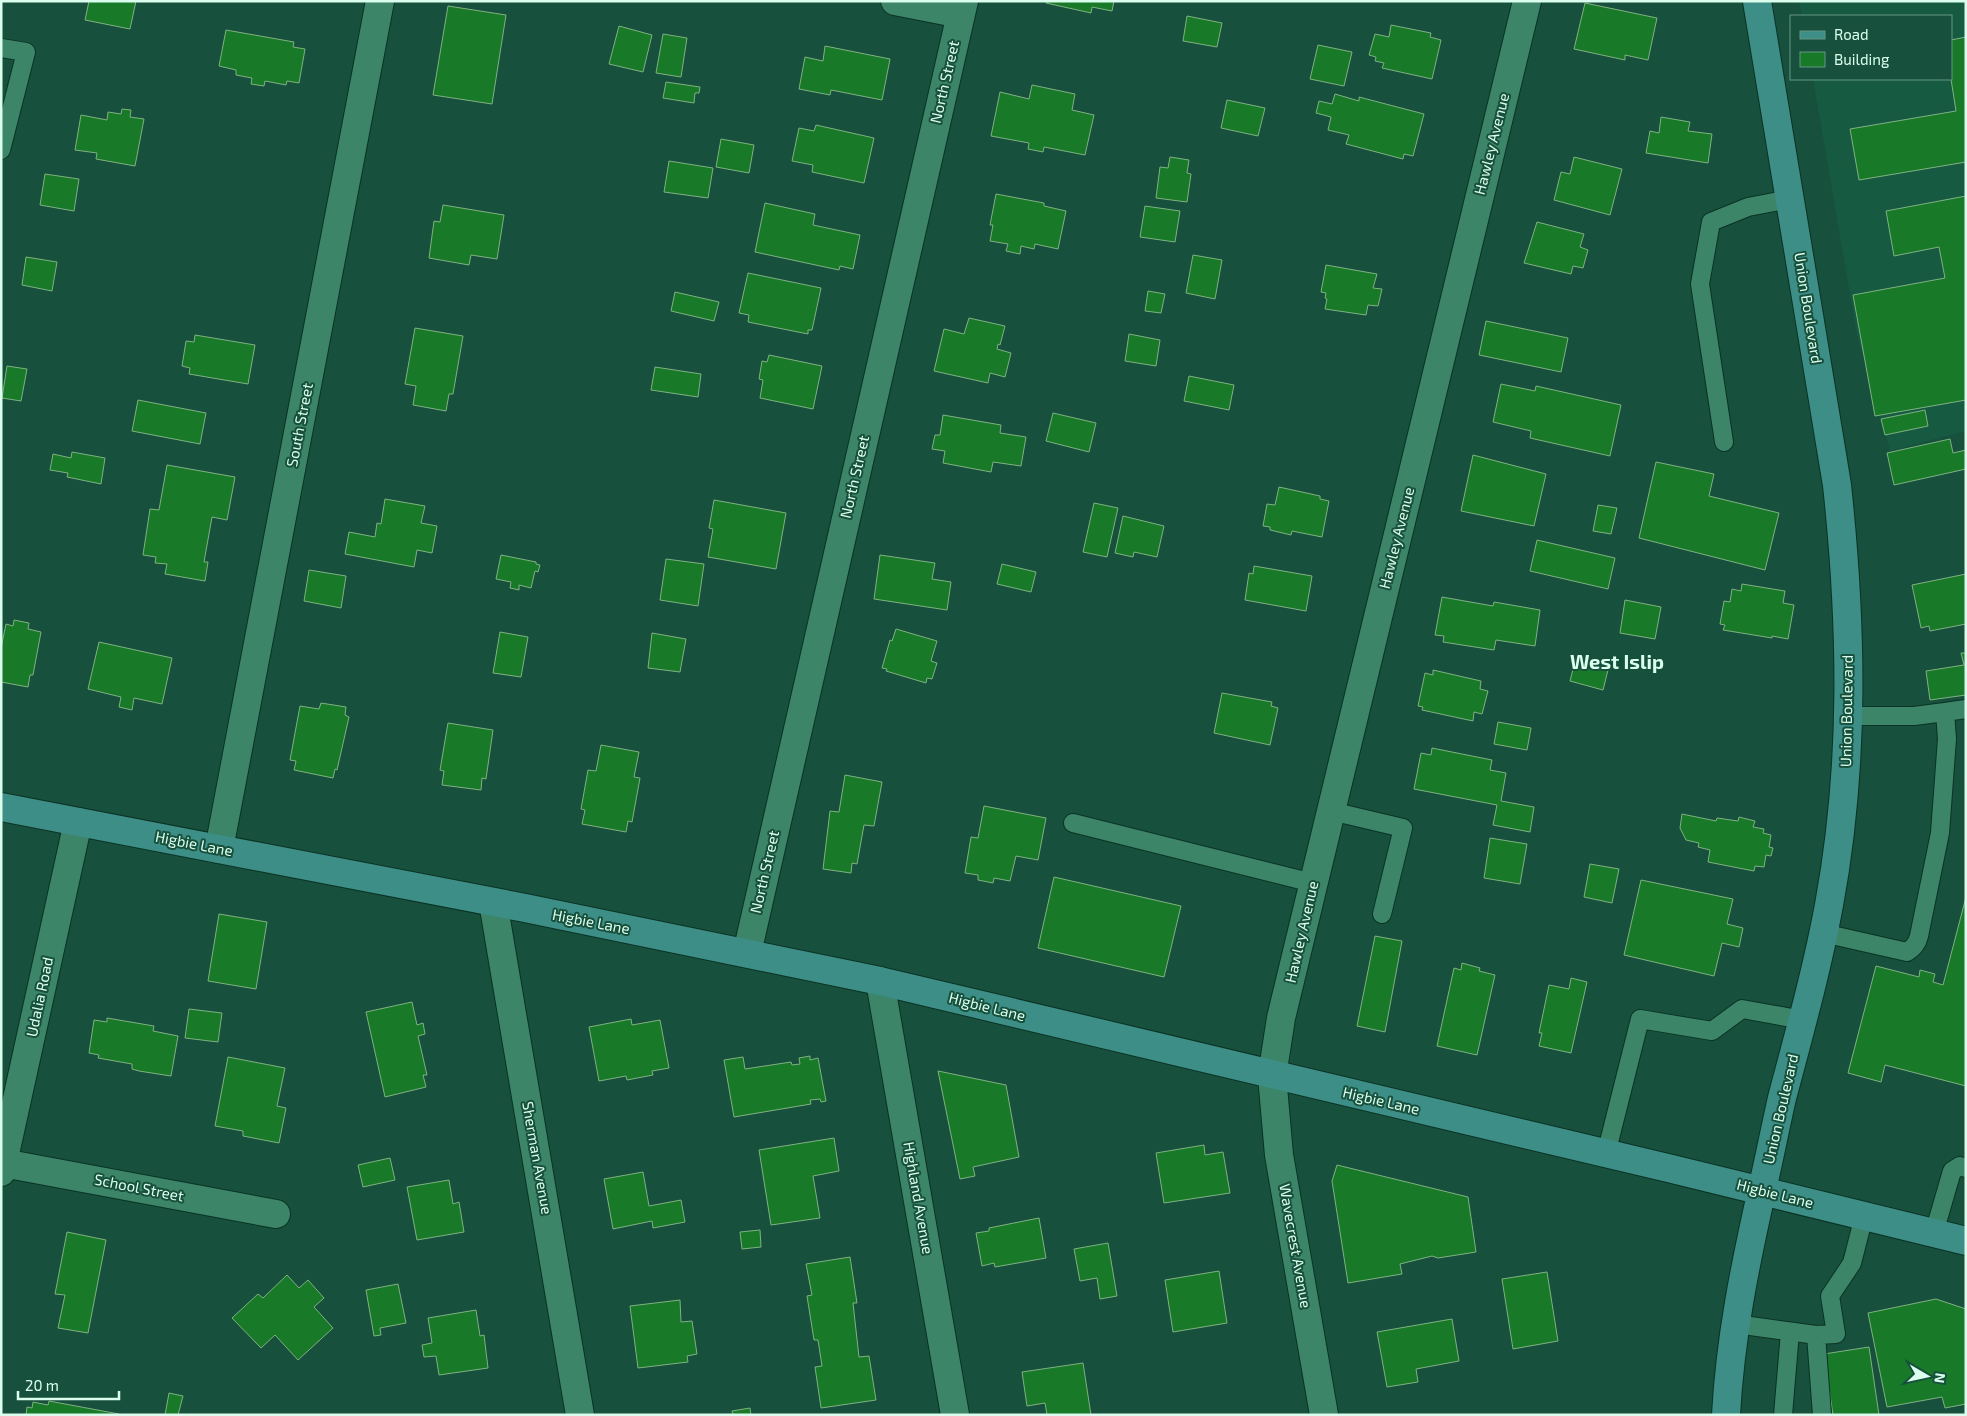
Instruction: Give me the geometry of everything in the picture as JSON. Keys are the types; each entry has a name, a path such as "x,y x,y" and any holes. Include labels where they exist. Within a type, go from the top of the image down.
{"main road":[{"name":"Union Boulevard","path":"1726,1415 1742,1282 1782,1101 1823,932 1839,838 1849,716 1847,607 1839,502 1758,1"},
{"name":"Higbie Lane","path":"1,807 493,902 880,981 1966,1241"}],"street":[{"name":"South Street","path":"219,849 380,1"},
{"path":"895,1 962,7"},
{"name":"Hawley Avenue","path":"1272,1076 1281,1018 1313,883 1527,1"},
{"name":"North Street","path":"746,953 962,7"},
{"name":"Udalia Road","path":"2,1168 78,822"},
{"name":"Sherman Avenue","path":"493,902 580,1415"},
{"name":"Highland Avenue","path":"880,981 955,1415"},
{"name":"Wavecrest Avenue","path":"1272,1076 1279,1155 1324,1415"},
{"name":"School Street","path":"2,1168 276,1214"}],"lane":[{"path":"1,48 26,52 1,150"},
{"path":"1724,442 1700,284 1712,222 1748,207 1790,199"},
{"path":"1849,716 1914,716 1966,709"},
{"path":"1823,932 1907,952 1917,944 1940,833 1947,739 1945,712"},
{"path":"1331,811 1403,828 1382,914"},
{"path":"1073,823 1313,883"},
{"path":"1606,1154 1640,1019 1712,1031 1742,1010 1803,1020"},
{"path":"1934,1234 1952,1171 1960,1166 1966,1168"},
{"path":"1736,1324 1816,1335 1836,1334 1830,1296 1852,1263 1864,1216"},
{"path":"1783,1415 1790,1332"},
{"path":"1816,1335 1822,1415"}],"shaded area":[{"path":"1799,1 1966,1 1966,431 1890,451 1857,335 1813,80 1952,80 1952,15 1802,15"}],"building":[{"path":"89,1 136,1 130,29 85,20"},
{"path":"1047,1 1114,1 1112,11 1092,7 1091,13 1046,3"},
{"path":"1585,3 1657,18 1648,60 1625,55 1625,60 1574,49"},
{"path":"448,6 506,15 492,104 433,95"},
{"path":"1187,16 1222,23 1217,47 1183,41"},
{"path":"1391,25 1431,33 1430,37 1441,40 1432,79 1382,68 1384,63 1375,61 1376,57 1369,55 1375,34 1389,37"},
{"path":"619,26 652,35 643,72 609,64"},
{"path":"226,30 294,42 293,47 305,49 299,83 287,81 286,85 265,81 264,86 251,84 252,78 236,75 236,70 219,66"},
{"path":"663,34 687,38 681,77 656,73"},
{"path":"1966,37 1966,162 1859,180 1850,129 1956,111 1951,80 1952,40"},
{"path":"1318,45 1352,52 1344,86 1310,79"},
{"path":"825,46 890,59 882,100 831,90 830,95 799,89 805,57 823,61"},
{"path":"666,82 700,87 699,93 695,93 694,103 663,98"},
{"path":"1032,85 1075,94 1072,110 1094,115 1085,155 1044,147 1043,152 1028,149 1029,143 991,136 1000,92 1029,99"},
{"path":"1335,94 1359,101 1359,97 1424,114 1413,156 1404,154 1403,159 1346,144 1349,135 1328,130 1331,117 1316,113 1319,101 1332,104"},
{"path":"1227,100 1265,108 1258,136 1221,128"},
{"path":"122,109 131,110 130,117 144,119 135,166 96,159 97,153 75,150 81,115 107,120 108,112 121,114"},
{"path":"1661,117 1690,122 1688,131 1712,134 1708,163 1646,153 1650,131 1659,133"},
{"path":"816,125 874,138 864,183 812,172 813,165 792,161 799,128 814,131"},
{"path":"721,139 754,145 749,173 716,167"},
{"path":"1170,157 1189,160 1187,173 1191,174 1187,202 1156,198 1160,167 1168,168"},
{"path":"1574,157 1622,169 1610,215 1554,200 1561,172 1570,174"},
{"path":"669,161 713,168 708,198 664,192"},
{"path":"45,174 79,179 74,211 40,205"},
{"path":"996,194 1044,203 1044,206 1066,211 1058,249 1035,244 1034,249 1021,246 1020,254 1006,251 1008,244 990,241 993,225 990,225"},
{"path":"1966,196 1966,400 1875,416 1853,295 1945,278 1939,247 1894,256 1886,211"},
{"path":"765,203 815,214 813,225 860,235 853,269 840,266 839,270 755,252"},
{"path":"443,205 504,215 497,259 471,255 469,265 429,258 434,221 440,222"},
{"path":"1145,206 1180,211 1175,242 1140,237"},
{"path":"1537,222 1584,234 1580,247 1588,250 1583,268 1573,266 1571,274 1524,263"},
{"path":"1193,255 1222,260 1215,299 1186,293"},
{"path":"26,257 57,262 52,291 22,285"},
{"path":"1326,265 1377,274 1373,288 1382,289 1378,306 1368,305 1366,315 1325,309 1326,293 1321,292"},
{"path":"748,273 821,288 812,330 808,330 808,334 748,322 749,315 739,313"},
{"path":"1148,291 1165,294 1161,313 1145,311"},
{"path":"675,292 719,302 714,321 671,311"},
{"path":"969,318 1005,326 1000,345 998,344 997,349 1011,353 1005,377 990,373 988,383 934,371 944,329 964,334"},
{"path":"1486,321 1568,338 1561,372 1479,355"},
{"path":"415,328 463,336 453,394 449,394 446,411 413,405 416,386 405,384"},
{"path":"1129,334 1160,340 1156,366 1125,361"},
{"path":"195,335 255,345 248,384 189,374 190,368 182,366 186,341 194,342"},
{"path":"769,355 822,366 813,409 760,398 763,380 759,379 762,361 767,362"},
{"path":"7,366 27,369 21,401 2,398"},
{"path":"655,367 701,374 698,397 651,390"},
{"path":"1189,376 1234,385 1229,410 1184,401"},
{"path":"1501,384 1535,391 1536,386 1621,405 1610,456 1530,438 1531,431 1493,422"},
{"path":"138,400 206,413 200,444 132,431"},
{"path":"1925,410 1928,426 1885,435 1881,419"},
{"path":"1053,413 1096,423 1089,452 1046,441"},
{"path":"943,415 1001,425 1000,433 1026,437 1021,466 993,462 991,472 943,463 945,451 932,449 935,435 940,435"},
{"path":"1950,439 1953,453 1966,450 1966,469 1894,485 1887,453"},
{"path":"72,452 105,458 101,484 67,477 68,473 50,470 53,454 71,458"},
{"path":"1473,455 1546,474 1534,526 1461,511"},
{"path":"1656,462 1714,474 1709,496 1779,513 1765,570 1639,538"},
{"path":"167,465 235,477 227,520 212,517 204,562 208,562 205,581 165,574 167,564 155,563 156,557 143,555 150,509 159,510"},
{"path":"1279,487 1320,496 1320,499 1329,501 1322,537 1292,531 1291,535 1270,530 1270,527 1263,526 1267,504 1275,505"},
{"path":"385,499 425,506 421,523 437,526 432,553 417,550 414,567 345,554 349,532 375,537 377,523 381,524"},
{"path":"714,500 786,513 776,569 708,557 713,529 709,528"},
{"path":"1094,503 1118,508 1107,557 1083,552"},
{"path":"1598,505 1617,508 1611,534 1593,531"},
{"path":"1123,516 1164,526 1157,557 1134,552 1133,557 1115,553"},
{"path":"1537,540 1615,558 1608,589 1530,571"},
{"path":"501,555 536,562 536,564 540,565 538,572 535,571 531,588 519,585 519,590 510,588 511,582 496,579"},
{"path":"880,555 935,563 932,579 951,582 947,610 874,599"},
{"path":"666,559 704,564 698,606 660,600"},
{"path":"1002,564 1036,572 1031,592 997,584"},
{"path":"1254,566 1312,576 1306,611 1245,600 1249,573 1253,574"},
{"path":"309,570 346,576 341,608 304,601"},
{"path":"1966,574 1966,624 1930,631 1929,626 1921,628 1912,585"},
{"path":"1742,584 1785,591 1783,603 1794,605 1788,639 1723,630 1725,625 1720,624 1724,601 1730,602 1732,589 1741,591"},
{"path":"1442,597 1493,606 1494,602 1540,610 1535,646 1496,640 1494,650 1443,642 1444,636 1435,635"},
{"path":"1625,600 1661,607 1655,639 1620,633"},
{"path":"14,620 29,623 28,629 41,632 33,675 30,675 28,687 1,682 1,648 6,624 13,626"},
{"path":"896,629 937,641 931,661 937,663 932,679 927,678 926,683 886,671 887,669 882,668 890,640 892,641"},
{"path":"500,632 528,637 521,677 493,673"},
{"path":"652,633 686,639 680,672 648,668"},
{"path":"99,642 172,658 162,704 134,698 132,710 119,707 121,697 88,689"},
{"path":"1961,653 1966,653 1966,695 1930,700 1926,671 1964,665"},
{"path":"1575,661 1608,670 1603,690 1570,681"},
{"path":"1433,670 1481,681 1480,689 1488,691 1482,714 1474,712 1473,721 1422,710 1423,707 1418,706 1425,673 1433,675"},
{"path":"1222,693 1272,702 1271,706 1278,708 1270,745 1214,733"},
{"path":"321,703 346,707 345,715 349,717 337,770 335,769 333,778 294,770 296,761 290,760 300,706 319,709"},
{"path":"1498,722 1531,728 1527,750 1494,744"},
{"path":"448,723 493,730 486,779 482,778 481,790 442,785 444,771 440,770"},
{"path":"601,745 639,752 634,777 640,778 632,822 628,821 626,832 582,824 585,810 581,809 588,770 596,771"},
{"path":"1432,748 1492,760 1490,770 1506,773 1501,801 1534,807 1530,832 1493,825 1497,805 1414,789 1421,753 1431,755"},
{"path":"845,775 882,782 874,826 864,825 857,864 852,863 851,873 823,869 830,811 839,812"},
{"path":"984,806 1046,818 1038,860 1016,856 1010,881 994,878 993,883 978,880 978,875 965,873 971,837 978,838"},
{"path":"1682,814 1716,821 1717,818 1738,821 1739,817 1755,821 1753,827 1764,829 1763,833 1771,835 1769,847 1773,848 1771,856 1766,855 1764,867 1755,866 1754,871 1708,862 1710,850 1698,847 1699,843 1686,840 1680,828"},
{"path":"1490,838 1527,844 1520,884 1484,878"},
{"path":"1590,864 1619,869 1612,903 1584,897"},
{"path":"1054,877 1181,906 1164,977 1038,948"},
{"path":"1641,880 1733,899 1727,924 1743,928 1739,947 1722,943 1714,976 1624,955"},
{"path":"1966,897 1966,1086 1885,1065 1881,1082 1848,1073 1876,966 1919,977 1920,970 1935,974 1933,982 1943,985"},
{"path":"219,914 267,922 256,989 208,981"},
{"path":"1375,936 1402,941 1385,1032 1357,1026"},
{"path":"1462,963 1480,968 1479,971 1495,975 1477,1055 1437,1046 1454,968 1461,970"},
{"path":"1571,978 1587,982 1571,1053 1539,1046 1542,1033 1539,1033 1549,985 1569,989"},
{"path":"412,1002 417,1025 423,1023 425,1034 418,1036 427,1075 423,1075 426,1087 385,1097 366,1012"},
{"path":"189,1009 222,1013 218,1042 185,1038"},
{"path":"107,1018 154,1026 153,1031 178,1036 171,1076 139,1071 132,1069 132,1064 98,1058 99,1055 89,1053 94,1020 107,1022"},
{"path":"631,1019 632,1025 660,1020 669,1068 652,1071 653,1075 627,1080 626,1076 599,1081 589,1027"},
{"path":"810,1056 810,1060 818,1058 826,1101 821,1102 820,1099 810,1100 811,1104 734,1117 724,1060 743,1057 745,1069 791,1062 792,1065 800,1064 799,1058"},
{"path":"228,1057 285,1068 277,1106 286,1108 279,1143 243,1136 243,1131 215,1126"},
{"path":"938,1071 1006,1085 1019,1157 973,1167 975,1176 960,1179"},
{"path":"834,1138 839,1171 813,1176 820,1218 771,1225 759,1150"},
{"path":"1204,1145 1205,1155 1223,1152 1230,1193 1164,1203 1156,1153"},
{"path":"390,1158 395,1180 363,1187 358,1165"},
{"path":"1337,1165 1468,1197 1476,1252 1438,1258 1432,1256 1400,1264 1402,1274 1348,1283 1332,1181"},
{"path":"643,1172 649,1206 681,1200 685,1222 653,1228 652,1221 613,1229 604,1179"},
{"path":"449,1180 453,1204 459,1202 464,1232 417,1240 407,1187"},
{"path":"1039,1218 1046,1258 995,1267 994,1263 982,1266 976,1233 989,1231 989,1228"},
{"path":"760,1230 761,1247 742,1249 740,1232"},
{"path":"67,1232 106,1240 88,1333 58,1328 65,1295 55,1294"},
{"path":"1108,1243 1117,1296 1100,1299 1097,1278 1080,1281 1074,1249"},
{"path":"850,1257 857,1303 853,1303 859,1357 869,1356 876,1400 821,1408 815,1367 822,1366 818,1340 814,1340 807,1296 812,1295 806,1264"},
{"path":"1219,1271 1227,1323 1173,1332 1165,1280"},
{"path":"1547,1272 1558,1341 1513,1349 1502,1279"},
{"path":"287,1275 299,1288 308,1280 324,1298 314,1307 333,1328 298,1360 275,1335 261,1348 232,1318 258,1294 263,1298"},
{"path":"398,1284 406,1323 380,1328 381,1335 374,1336 366,1290"},
{"path":"1936,1299 1966,1309 1966,1404 1945,1408 1942,1397 1887,1407 1868,1313"},
{"path":"680,1300 681,1322 692,1321 697,1354 687,1356 688,1362 638,1368 630,1306"},
{"path":"476,1310 480,1336 484,1335 488,1368 439,1375 436,1356 424,1357 422,1345 432,1343 428,1318"},
{"path":"1452,1319 1459,1361 1416,1369 1418,1382 1387,1387 1377,1332"},
{"path":"1869,1347 1879,1415 1833,1415 1824,1354"},
{"path":"1083,1363 1091,1415 1047,1415 1045,1403 1027,1406 1022,1372"},
{"path":"169,1393 183,1396 178,1415 165,1415"},
{"path":"49,1401 119,1415 26,1415 27,1407 32,1408 33,1402 48,1405"},
{"path":"750,1408 751,1415 733,1415 732,1411"}],"district":[{"name":"West Islip","path":"1617,662"}]}
